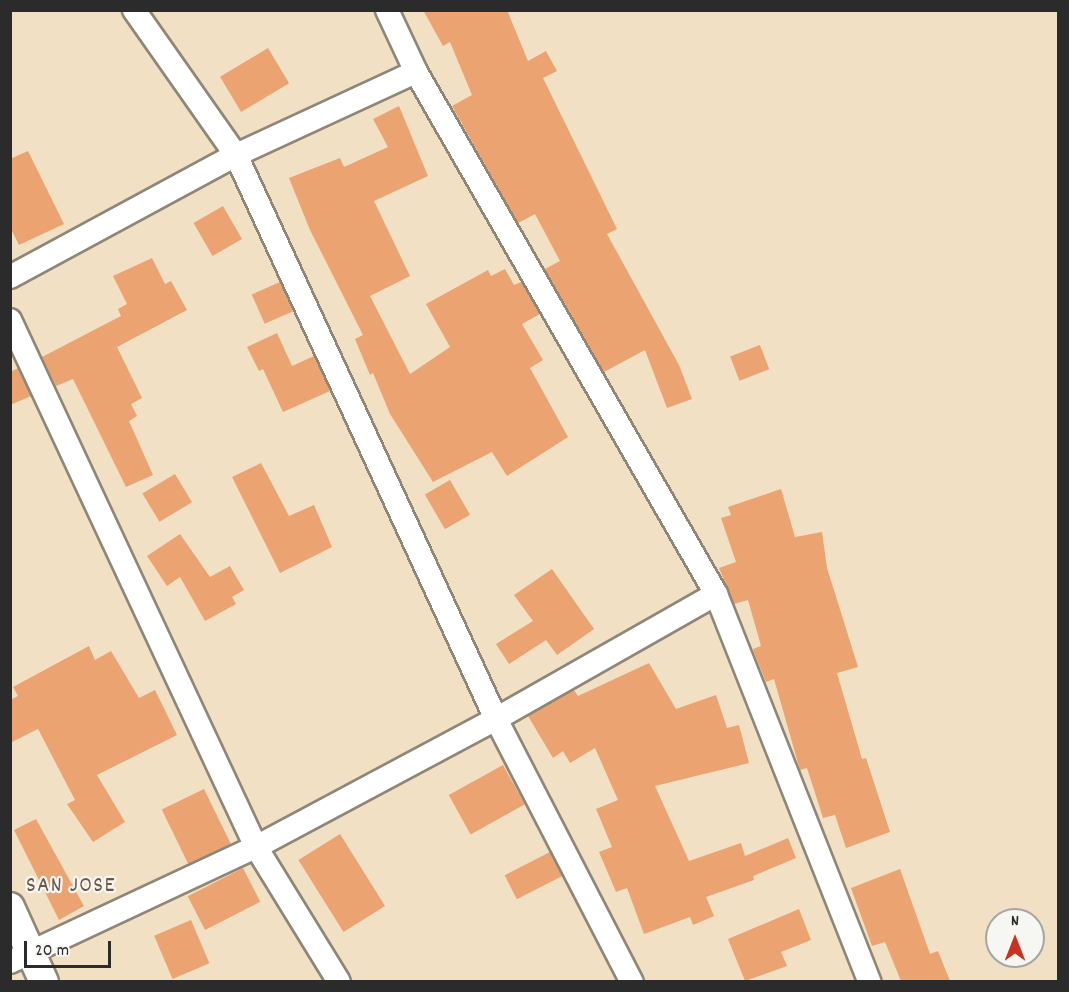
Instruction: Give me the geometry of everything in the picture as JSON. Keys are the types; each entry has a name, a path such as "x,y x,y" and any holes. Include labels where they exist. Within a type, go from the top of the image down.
{"street":[{"path":"134,10 236,155 496,719 632,981"},
{"path":"387,10 416,72 716,594 870,981"},
{"path":"10,277 236,155 416,72"},
{"path":"10,320 256,847 339,981"},
{"path":"22,958 256,847 496,719 716,594"},
{"path":"10,907 22,958 44,981"}],"building":[{"path":"423,10 507,10 528,61 546,51 557,71 543,78 617,229 607,234 679,365 692,399 667,408 645,350 604,372 545,269 560,261 535,214 518,223 452,106 472,95 450,42 443,46"},
{"path":"268,48 289,83 241,112 220,77"},
{"path":"399,106 428,176 374,201 410,276 370,296 410,374 450,347 426,304 488,270 491,276 505,269 514,285 521,282 540,314 522,324 543,360 530,368 568,437 507,476 492,452 433,482 390,414 373,373 370,375 355,339 363,335 310,230 289,178 340,158 344,167 388,147 373,119"},
{"path":"28,151 64,224 19,245 10,227 10,159"},
{"path":"223,206 242,239 213,256 194,223"},
{"path":"152,258 165,284 171,281 187,310 117,347 142,398 131,404 137,416 129,421 153,475 126,487 73,379 56,386 42,357 121,316 118,309 127,304 113,276"},
{"path":"280,282 293,311 265,324 252,295"},
{"path":"277,333 292,366 314,356 330,391 283,412 263,369 259,371 247,347"},
{"path":"760,345 769,369 739,381 730,356"},
{"path":"18,368 31,396 10,405 10,372"},
{"path":"261,463 289,516 314,505 332,547 280,573 232,477"},
{"path":"175,474 192,502 159,522 142,494"},
{"path":"450,480 470,515 445,529 425,494"},
{"path":"781,489 795,537 822,532 827,568 858,667 837,673 862,759 866,758 890,832 846,848 835,815 823,818 807,768 800,770 774,679 766,682 753,649 761,646 748,600 734,604 719,568 736,562 721,518 731,515 728,507"},
{"path":"180,534 210,577 230,566 244,590 232,597 236,604 205,621 180,577 167,586 147,556"},
{"path":"552,569 594,629 557,655 546,640 509,664 496,644 533,621 514,595"},
{"path":"89,646 95,660 111,651 139,698 155,690 177,735 97,775 125,822 93,842 67,804 75,800 38,729 10,743 10,700 18,696 13,687"},
{"path":"649,663 676,709 716,695 727,728 739,725 749,763 655,786 689,861 741,843 745,856 788,838 796,858 753,876 754,880 706,897 714,916 693,925 690,917 644,934 627,888 616,892 599,852 612,847 596,809 618,800 595,748 570,763 563,751 553,758 528,716 574,690 578,696"},
{"path":"503,765 525,804 471,834 449,795"},
{"path":"204,789 231,844 188,864 162,810"},
{"path":"36,819 84,906 59,920 14,830"},
{"path":"340,834 385,906 343,932 298,860"},
{"path":"550,852 562,876 517,899 505,875"},
{"path":"243,868 260,902 205,930 188,896"},
{"path":"900,869 930,954 938,951 950,981 901,981 885,942 872,946 851,888"},
{"path":"799,909 811,940 781,952 787,966 745,981 728,939"},
{"path":"191,920 209,963 173,979 154,936"}],"district":[{"name":"SAN JOSE","path":"71,887"}]}
